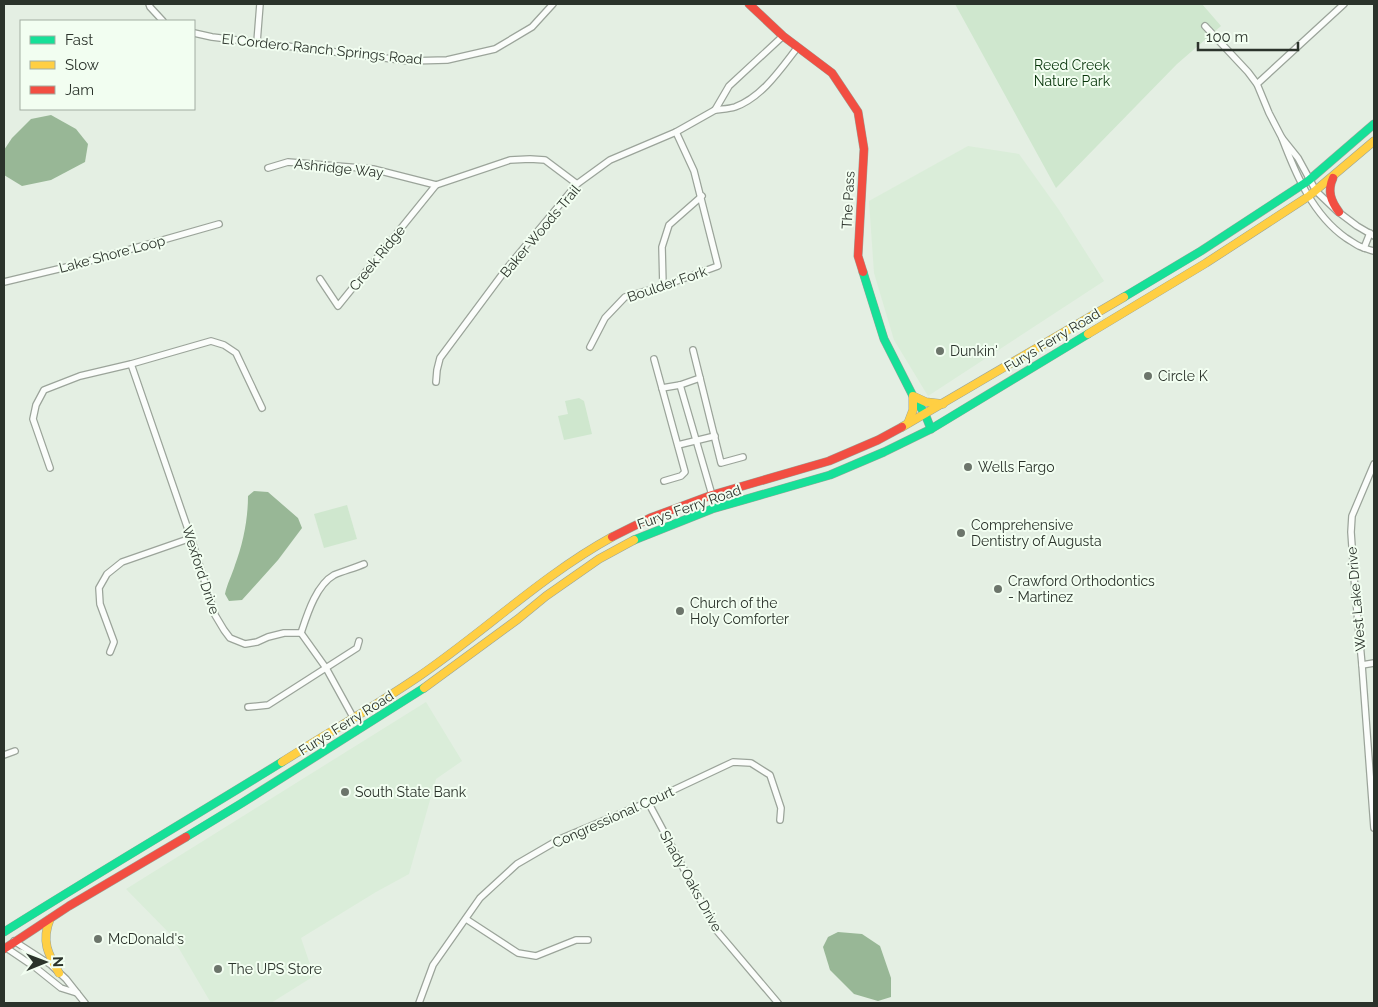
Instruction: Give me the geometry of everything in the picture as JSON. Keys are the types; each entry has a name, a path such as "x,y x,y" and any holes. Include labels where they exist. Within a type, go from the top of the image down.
{"main road":[{"name":"The Pass","path":"749,4 782,36 832,73 858,112 864,149 858,256 884,339 913,396 925,414 930,429"},
{"name":"Furys Ferry Road","path":"4,933 64,894 194,817 415,679 540,584 594,547 636,524 712,495 829,461 878,440 908,424 1201,250 1310,179 1374,124"},
{"name":"Furys Ferry Road","path":"4,947 242,803 421,690 518,619 546,596 607,555 641,536 712,509 830,475 884,452 930,429 1206,263 1312,194 1374,141"},
{"path":"1334,176 1330,183 1329,193 1332,202 1339,212"},
{"path":"1118,300 1124,311"},
{"path":"908,424 914,408 913,396 926,402 944,404"},
{"path":"51,918 46,926 44,938 48,953 59,973"},
{"path":"4,933 14,940"}],"street":[{"path":"149,4 162,20"},
{"path":"257,42 260,4"},
{"name":"El Cordero Ranch Springs Road","path":"195,33 212,37 409,61 447,60 495,48 532,27 553,4"},
{"path":"1257,84 1344,4"},
{"path":"1205,26 1257,84 1282,138 1292,165 1303,184 1312,194 1357,226 1372,234 1364,248"},
{"name":"Baker Woods Trail","path":"715,110 730,86 782,36"},
{"name":"Baker Woods Trail","path":"436,382 440,358 507,268 577,184 610,160 676,132 715,110 737,106 754,97 775,76 797,48"},
{"name":"Boulder Fork","path":"590,347 605,318 625,296 663,286 718,266 702,196 694,171 676,132"},
{"path":"1282,138 1298,158 1310,179 1312,202 1328,222 1358,246 1374,251"},
{"path":"436,185 510,160 530,159 545,160 577,184"},
{"name":"Ashridge Way","path":"268,168 288,162 373,170 436,185"},
{"name":"Creek Ridge","path":"320,279 338,306 436,185"},
{"path":"663,286 662,247 669,225 702,196"},
{"name":"Lake Shore Loop","path":"4,282 75,265 220,224"},
{"path":"50,468 33,419 36,405 44,390 80,376 131,364 210,341 224,345 236,353 262,408"},
{"path":"693,350 721,463 743,457"},
{"path":"654,359 685,472 681,476 664,481"},
{"name":"Wexford Drive","path":"131,364 216,615 224,630 230,638 245,644 284,633 300,633"},
{"path":"662,388 680,385 700,378"},
{"path":"680,385 712,495"},
{"path":"678,445 715,436"},
{"name":"West Lake Drive","path":"1374,464 1352,516 1351,532 1374,828"},
{"path":"110,652 114,642 100,604 99,588 107,574 122,562 191,538"},
{"path":"353,717 326,668 300,633 312,602 321,587 333,576 364,564"},
{"path":"248,707 268,705 357,648 360,641"},
{"path":"1362,665 1374,663"},
{"path":"4,755 15,751"},
{"name":"Congressional Court","path":"419,1003 433,964 480,898 517,864 560,839 648,802 734,762 751,763 770,776 781,808 780,820"},
{"name":"Shady Oaks Drive","path":"648,802 716,930 778,1003"},
{"path":"466,919 518,953 536,956 576,940 588,940"},
{"path":"14,940 51,965 85,1003"},
{"path":"4,947 36,968 61,988 77,992"}],"shaded area":[{"path":"51,115 76,129 88,144 85,162 51,180 22,186 4,175 4,150 12,138 31,119"},
{"path":"968,146 1019,154 1059,210 1104,281 928,396 894,340 874,273 869,201"},
{"path":"254,491 268,492 298,518 302,528 278,560 242,600 229,601 225,594 243,540 248,496"},
{"path":"426,702 462,761 436,779 409,874 301,938 314,976 271,1003 211,1003 171,935 126,889"},
{"path":"838,932 862,934 880,946 891,978 891,997 878,1001 854,994 830,970 823,947 828,937"}],"green space":[{"name":"Reed Creek Nature Park","path":"955,4 1202,4 1221,26 1177,64 1056,188"},
{"path":"579,398 584,401 592,434 564,440 558,416 568,414 565,401"},
{"path":"347,505 357,539 324,548 314,514"}],"traffic: fast":[{"path":"1124,297 1201,251 1308,181 1374,124"},
{"path":"863,272 884,339 913,396 925,414 931,429"},
{"path":"634,540 712,509 830,475 884,452 931,429 1088,334"},
{"path":"186,837 424,688"},
{"path":"4,932 282,762"}],"traffic: slow":[{"path":"1088,334 1206,263 1309,196 1374,141"},
{"path":"902,427 1124,297"},
{"path":"908,423 913,410 913,396 926,402 943,404"},
{"path":"282,762 440,662 536,587 586,552 612,537"},
{"path":"424,688 518,619 546,596 599,559 634,540"},
{"path":"50,919 47,927 46,941 52,960 59,973"}],"traffic: jam":[{"path":"749,4 783,36 832,73 858,112 864,149 858,256 863,272"},
{"path":"1333,178 1330,187 1331,196 1339,212"},
{"path":"612,537 650,518 712,495 829,461 878,440 902,427"},
{"path":"4,949 69,906 186,837"}],"place":[{"name":"Dunkin'","path":"940,351"},
{"name":"Circle K","path":"1148,376"},
{"name":"Wells Fargo","path":"968,467"},
{"name":"Comprehensive Dentistry of Augusta","path":"961,533"},
{"name":"Crawford Orthodontics - Martinez","path":"998,589"},
{"name":"Church of the Holy Comforter","path":"680,611"},
{"name":"South State Bank","path":"345,792"},
{"name":"McDonald's","path":"98,939"},
{"name":"The UPS Store","path":"218,969"}]}
